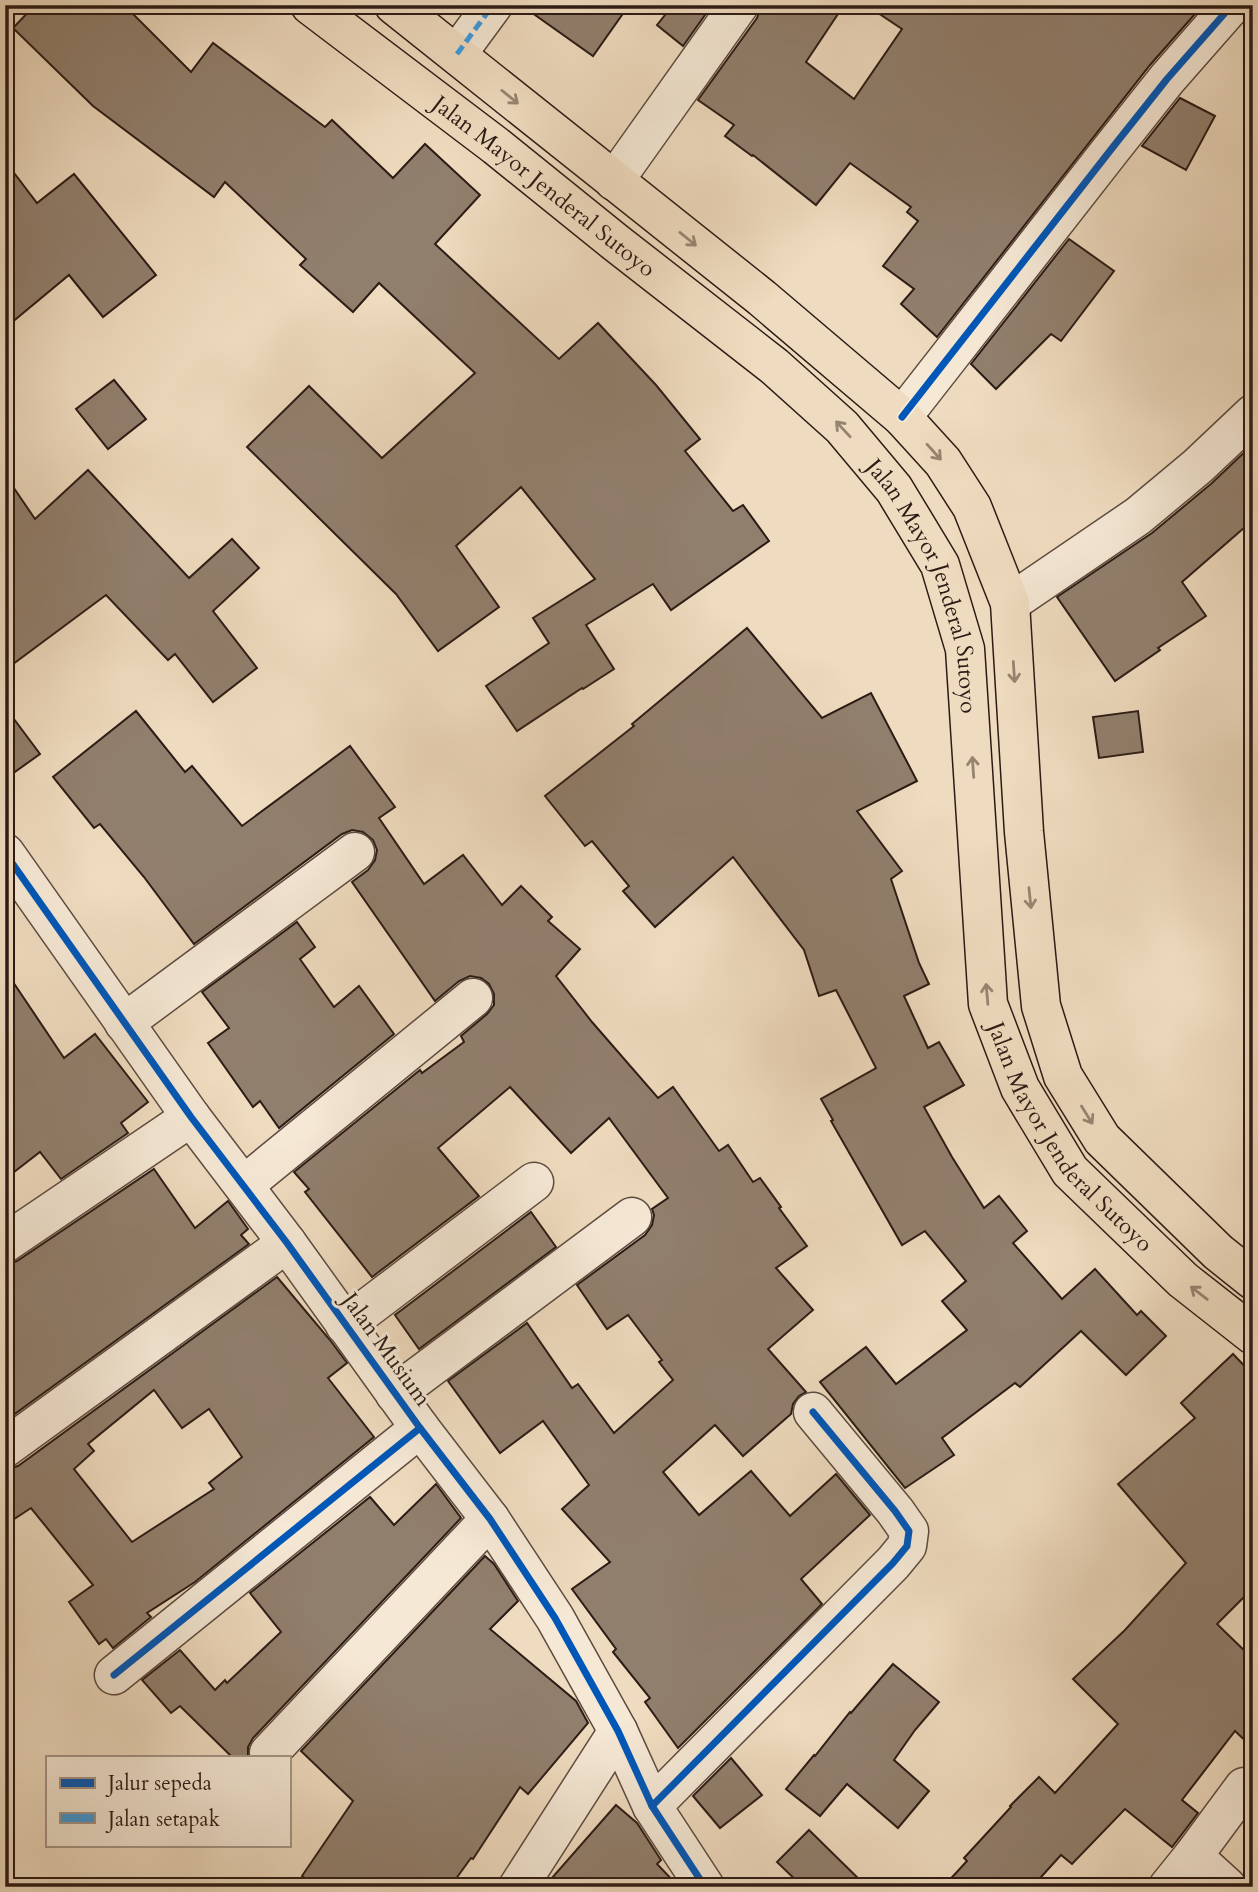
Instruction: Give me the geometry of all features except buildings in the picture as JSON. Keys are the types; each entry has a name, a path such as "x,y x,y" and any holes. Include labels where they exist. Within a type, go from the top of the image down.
{"main road":[{"name":"Jalan Mayor Jenderal Sutoyo","path":"310,5 496,146 774,366 842,427 894,489 940,565 965,649 988,1004 1020,1088 1070,1171 1182,1280 1253,1335"},
{"name":"Jalan Mayor Jenderal Sutoyo","path":"394,5 762,298 902,417 943,462 972,507 1010,603 1024,832 1041,1006 1063,1076 1102,1139 1218,1252 1253,1280"}],"street":[{"path":"457,54 493,5"},
{"path":"614,181 739,5"},
{"path":"902,417 1167,79 1232,5"},
{"path":"1010,603 1138,516 1198,466 1253,414"},
{"path":"124,1023 355,852"},
{"name":"Jalan Musium","path":"5,853 17,897 124,1023 420,1428 490,1518 555,1618 618,1731 652,1806 705,1887"},
{"path":"244,1185 473,998"},
{"path":"5,1243 191,1116"},
{"path":"345,1325 534,1182"},
{"path":"395,1394 632,1217"},
{"path":"5,1448 287,1243"},
{"path":"652,1806 907,1546 909,1531 895,1511 813,1412"},
{"path":"114,1675 420,1428"},
{"path":"269,1753 490,1518"},
{"path":"518,1887 618,1731"},
{"path":"1168,1887 1244,1787"},
{"path":"1193,1856 1227,1887"}],"marked path":[{"path":"457,54 493,5"}],"cycle path":[{"path":"902,417 1167,79 1232,5"},
{"path":"5,853 191,1117 490,1519 555,1618 618,1731 652,1806 705,1887"},
{"path":"652,1806 907,1546 909,1531 895,1511 813,1412"},
{"path":"114,1675 420,1428"}]}
